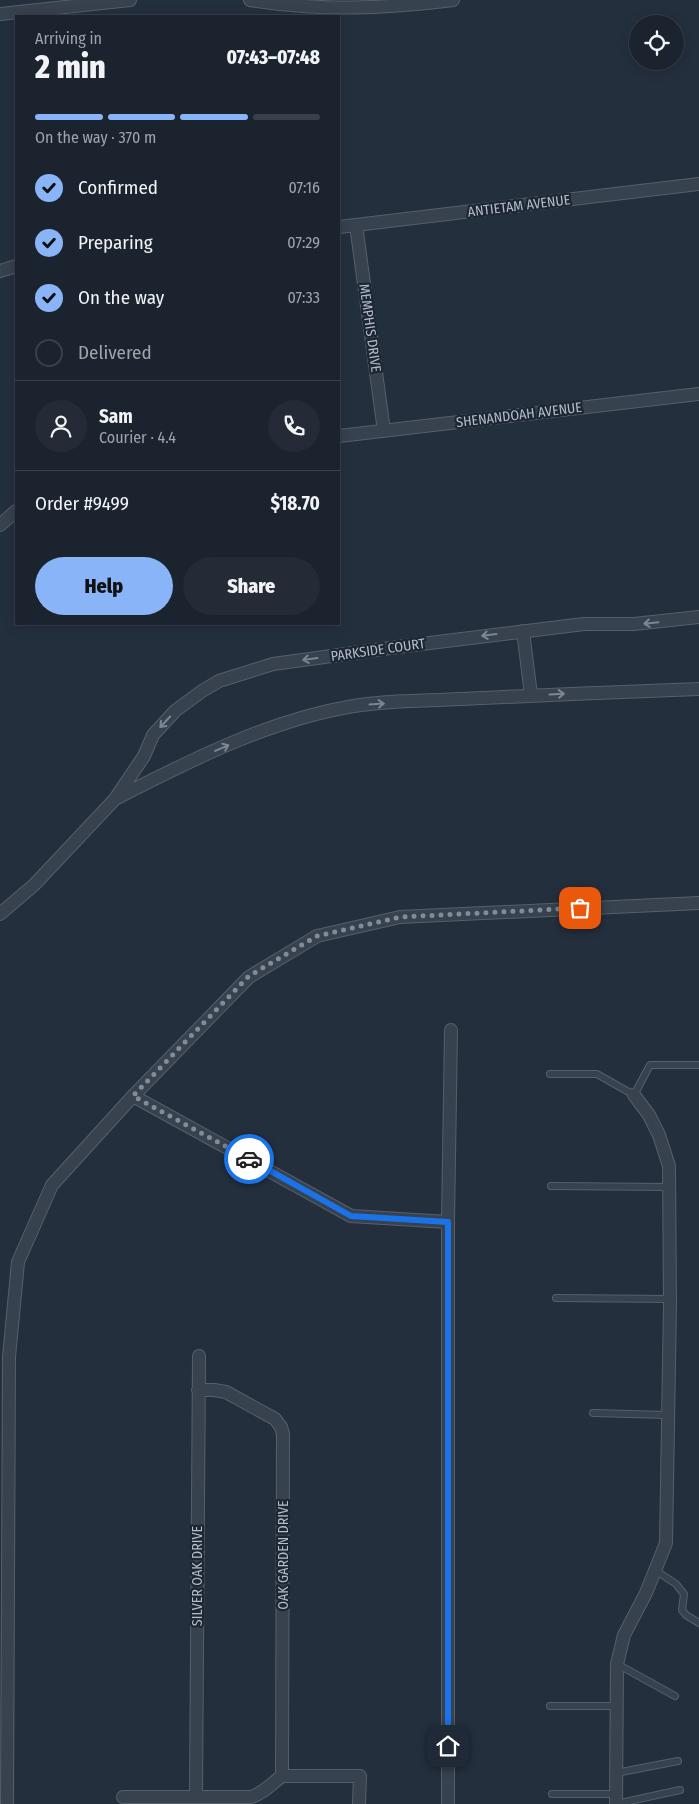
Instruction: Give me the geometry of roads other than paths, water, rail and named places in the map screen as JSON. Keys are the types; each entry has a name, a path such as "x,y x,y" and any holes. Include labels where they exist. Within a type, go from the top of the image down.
{"street":[{"path":"0,14 130,0"},
{"path":"250,0 285,5 345,8 410,5 453,0"},
{"name":"ANTIETAM AVENUE","path":"340,227 699,184"},
{"name":"MEMPHIS DRIVE","path":"356,226 384,431"},
{"path":"0,271 15,266"},
{"name":"SHENANDOAH AVENUE","path":"340,436 699,394"},
{"path":"0,525 15,512"},
{"name":"PARKSIDE COURT","path":"0,914 34,885 115,799 144,756 153,735 175,712 202,691 219,682 273,664 584,624 634,624 699,617"},
{"path":"524,631 530,696"},
{"name":"PARKSIDE COURT","path":"115,799 178,767 285,723 349,706 699,689"},
{"path":"7,1804 9,1357 18,1262 52,1185 133,1096 249,976 317,936 400,917 699,903"},
{"path":"448,1804 448,1222 451,1030"},
{"path":"616,1799 618,1664 624,1635 666,1544 670,1299 669,1166 659,1135 649,1115 634,1095"},
{"path":"133,1096 351,1216 448,1222"},
{"name":"SILVER OAK DRIVE","path":"196,1797 198,1356"},
{"name":"OAK GARDEN DRIVE","path":"198,1390 226,1392 275,1419 281,1426 283,1434 282,1776"},
{"path":"123,1797 251,1797 269,1788 282,1776 360,1776 359,1804"}],"lane":[{"path":"550,1074 597,1074 634,1095 650,1065 699,1065"},
{"path":"552,1186 669,1187"},
{"path":"556,1298 670,1299"},
{"path":"594,1413 668,1415"},
{"path":"655,1570 676,1584 684,1594 682,1610 686,1615 699,1623"},
{"path":"618,1664 675,1696"},
{"path":"550,1706 616,1706"},
{"path":"616,1773 678,1761"},
{"path":"552,1794 616,1799 680,1790"}]}
